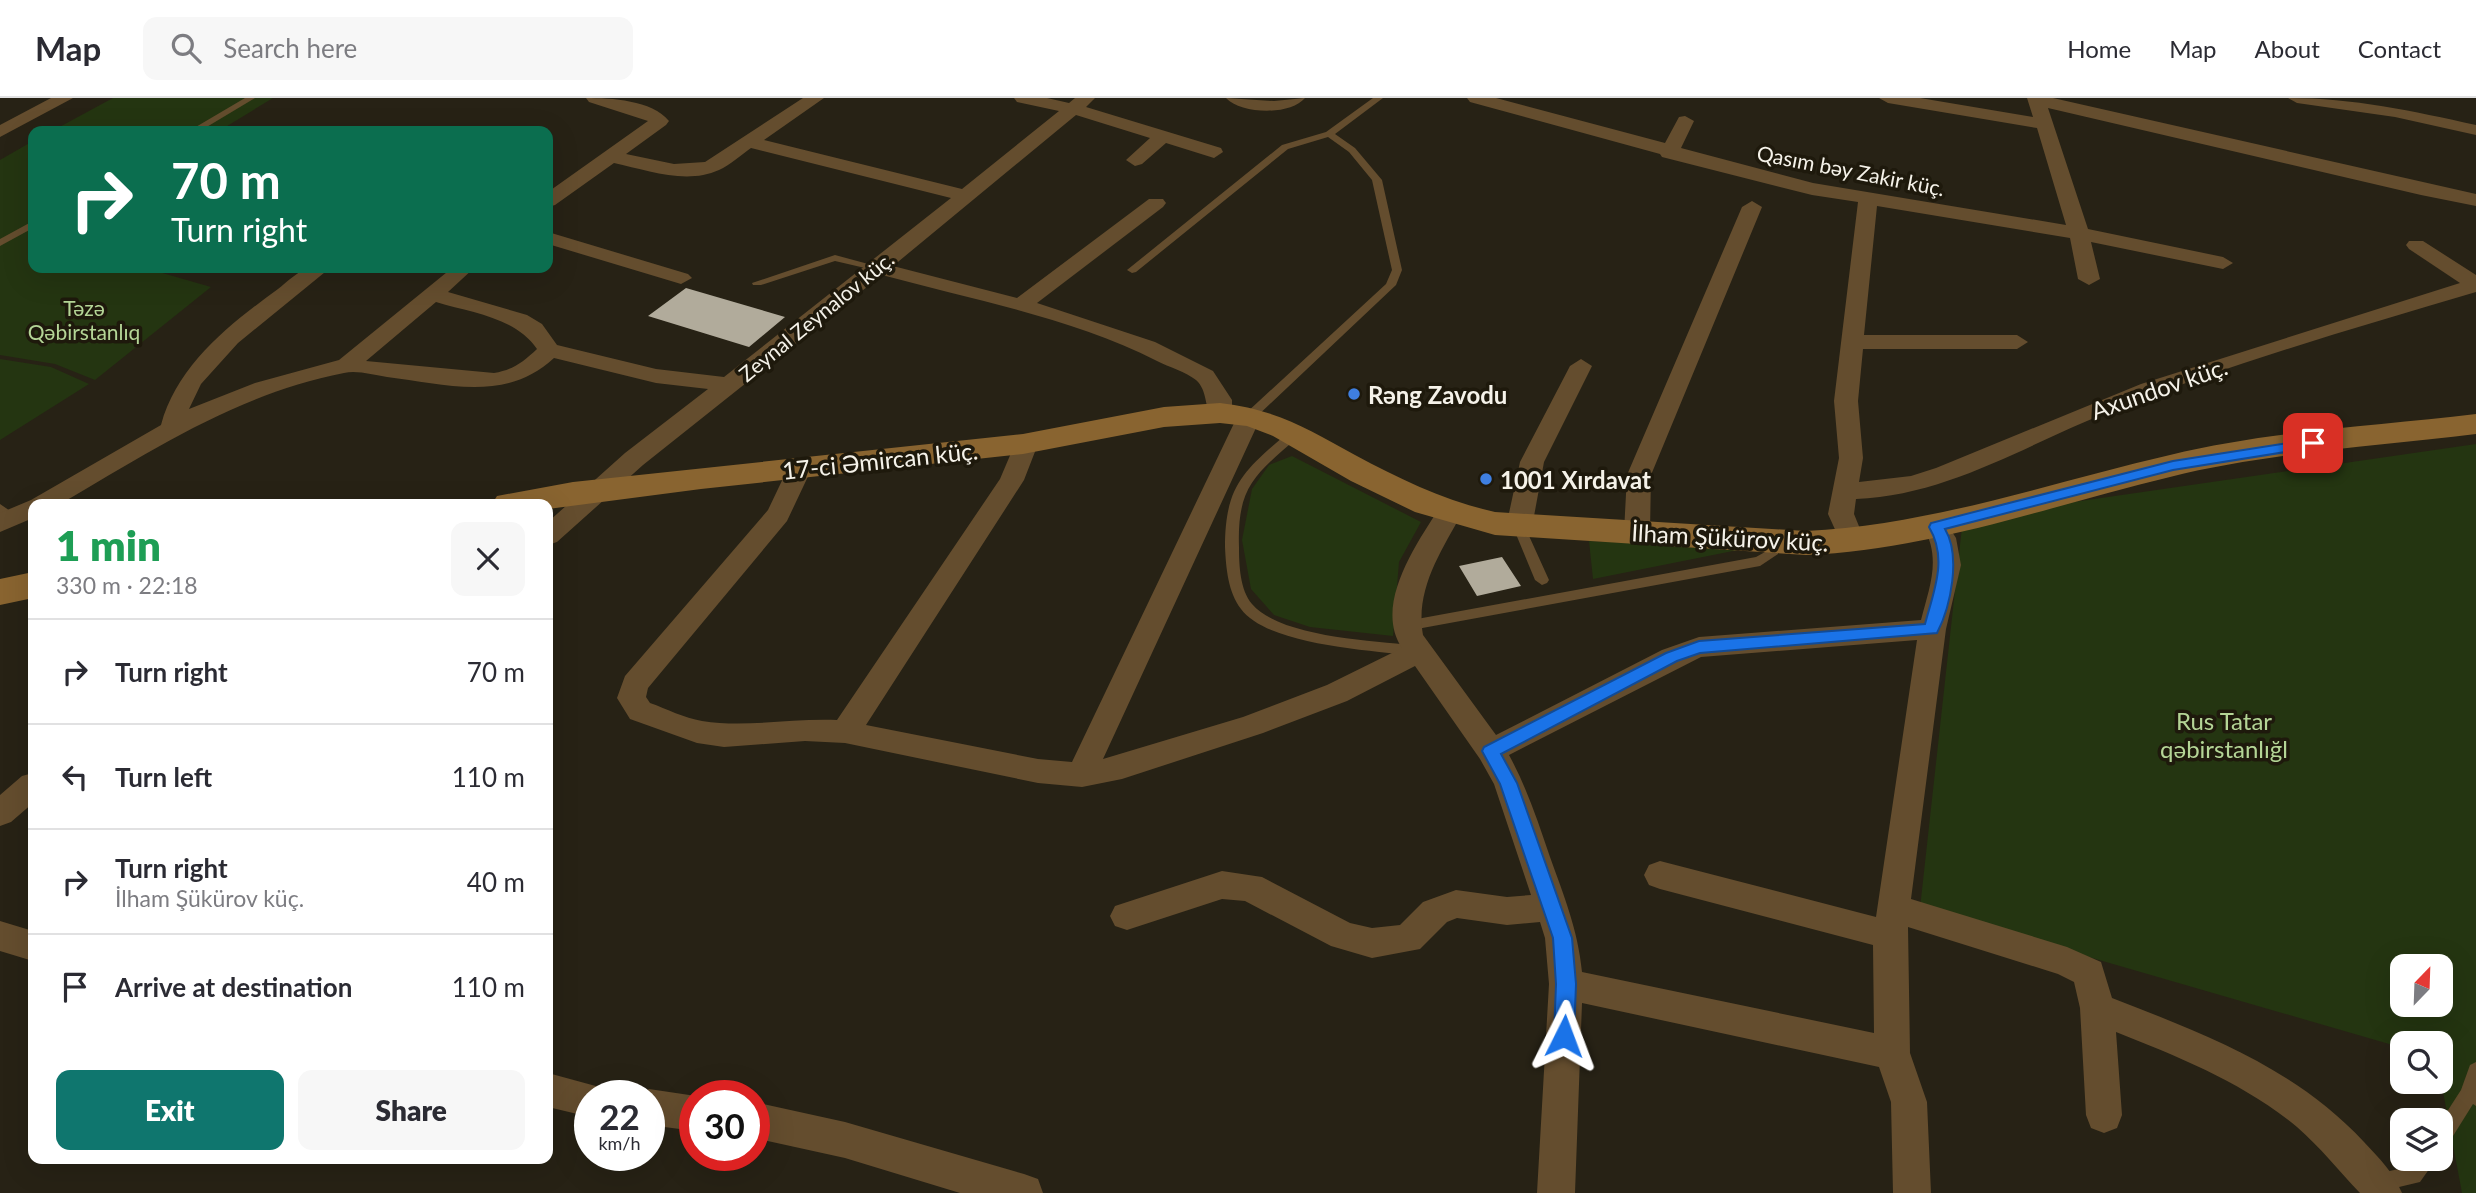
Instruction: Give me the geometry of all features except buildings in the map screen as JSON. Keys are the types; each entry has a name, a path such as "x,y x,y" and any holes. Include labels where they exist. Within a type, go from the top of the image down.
{"street":[{"path":"0,132 64,98"},
{"path":"553,197 660,121 651,115 595,98"},
{"path":"610,156 682,171 698,171 712,166 815,98"},
{"path":"1023,98 1080,103 1214,152"},
{"path":"1236,98 1271,107 1280,107 1296,98"},
{"name":"Qasım bəy Zakir küç.","path":"1476,98 1765,178 1868,200 2079,233 2223,263"},
{"path":"1888,98 2043,124"},
{"path":"2297,98 2395,112 2476,131"},
{"path":"2089,279 2079,233 2036,99 2395,184 2476,200"},
{"name":"Zeynal Zeynalov küç.","path":"553,532 635,459 878,268 1080,103"},
{"path":"1669,153 1685,121"},
{"path":"1135,160 1165,135"},
{"path":"749,142 965,196"},
{"path":"2241,146 2248,171"},
{"path":"1852,541 1841,513 1851,458 1846,401 1868,200"},
{"path":"1021,305 1156,203"},
{"path":"1637,532 1639,475 1752,208"},
{"path":"553,240 681,278"},
{"path":"2416,245 2476,285"},
{"path":"878,268 1021,305 1099,330 1181,362 1205,376 1215,388 1220,400 1234,415 1082,775"},
{"path":"172,429 173,415 197,375 262,310 313,273"},
{"path":"347,365 458,273"},
{"name":"Axundov küç.","path":"1845,491 1875,492 1902,488 1958,470 2104,406 2373,316 2476,285"},
{"path":"432,294 519,320 534,329 550,350 656,376 730,385"},
{"path":"1851,342 2017,342"},
{"path":"50,499 201,412 263,387 347,365 453,378 494,380 515,376 531,368 550,350"},
{"path":"1519,527 1532,462 1581,366"},
{"name":"İlham Şükürov küç.","path":"1234,415 1294,434 1395,490 1449,513 1519,527 1774,541 1852,541 1936,527 2173,465 2285,447 2476,424"},
{"name":"17-ci Əmircan küç.","path":"538,499 603,488 1026,444 1171,417 1234,415"},
{"path":"845,732 1012,480 1026,444"},
{"path":"800,468 778,515 635,684 631,698 640,711 697,732 724,735 804,730 845,732 1038,771 1082,775 1122,767 1253,725 1337,693 1413,639"},
{"path":"1449,513 1411,587 1404,611 1413,639 1509,783 1562,938 1566,984 1556,1193"},
{"path":"1912,1193 1909,1102 1892,1053 1893,922 1931,629 1948,565 1943,538 1936,527"},
{"path":"1490,751 1672,657 1699,647 1931,629"},
{"path":"0,813 28,789"},
{"path":"1660,875 1893,922 2067,962 2089,973 2097,1008 2104,1115"},
{"path":"1127,916 1223,886 1250,887 1343,936 1372,943 1408,939 1435,912 1456,904 1507,911 1553,907"},
{"path":"0,936 28,944"},
{"path":"1566,984 1892,1053"},
{"path":"2097,1008 2185,1042 2267,1084 2310,1115 2380,1188"},
{"path":"553,1091 574,1096"},
{"path":"770,1124 845,1140 1024,1193"}],"lane":[{"path":"203,126 251,98"},
{"path":"1132,270 1285,147 1329,134 1379,98"},
{"path":"1234,415 1391,285 1396,270 1377,180 1352,150 1329,134"},
{"path":"0,243 28,227"},
{"path":"757,284 835,258 878,268"},
{"path":"1294,434 1254,468 1237,496 1231,544 1238,590 1246,606 1264,619 1309,635 1413,639 1760,561 1771,554 1774,541"},
{"path":"1519,527 1542,580"},
{"path":"2453,1122 2473,1095 2476,1071"},
{"path":"2380,1188 2413,1175 2417,1171"}],"green space":[{"path":"113,98 273,98 227,126 61,126"},
{"name":"Təzə Qəbirstanlıq","path":"28,144 28,273 162,273 211,287 95,380 55,364 0,355 0,160"},
{"path":"0,359 51,367 89,384 0,440"},
{"name":"Rus Tatar qəbirstanlığl","path":"2476,444 2476,1193 2462,1193 2453,1145 2453,1108 2446,1108 2443,1094 2453,1094 2453,1031 2390,1031 2390,1044 1920,908 1963,518"},
{"path":"1292,456 1421,522 1399,562 1393,636 1310,627 1274,615 1251,589 1242,540 1252,489 1269,465"},
{"path":"1589,541 1748,548 1593,579"}],"place":[{"name":"Rəng Zavodu","path":"1354,394"},
{"name":"1001 Xırdavat","path":"1486,479"}],"route":[{"path":"1564,1036 1566,984 1562,938 1509,783 1490,751 1672,657 1699,647 1931,629 1948,565 1943,538 1936,527 2173,465 2313,443"}]}
